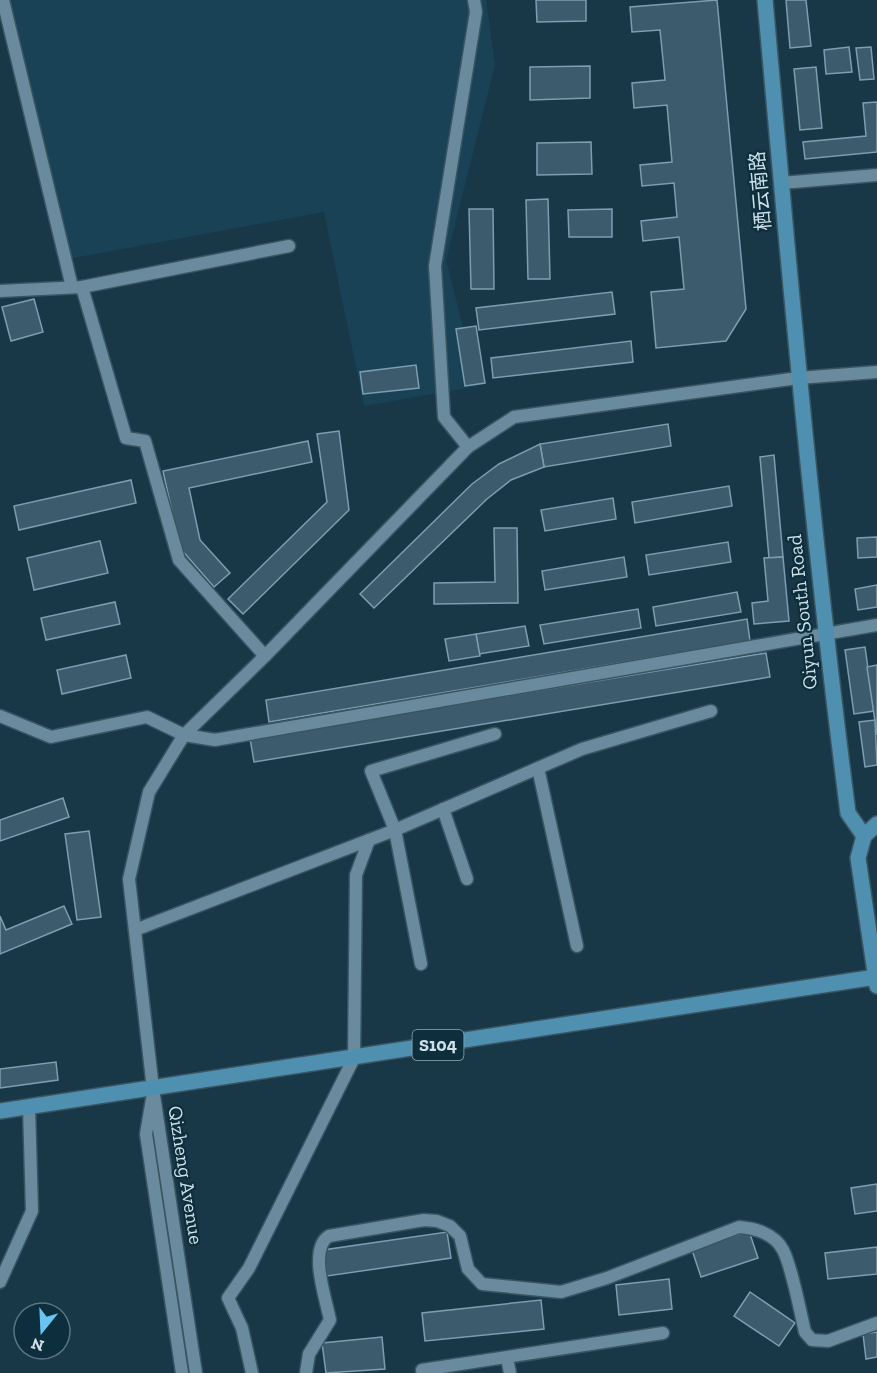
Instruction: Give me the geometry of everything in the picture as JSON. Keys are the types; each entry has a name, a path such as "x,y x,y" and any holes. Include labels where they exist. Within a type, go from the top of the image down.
{"main road":[{"name":"栖云南路","path":"765,0 798,378"},
{"name":"Qiyun South Road","path":"798,378 825,633 848,813 864,836"},
{"path":"864,836 877,824"},
{"name":"S104","path":"0,1111 876,981 858,858 864,836"}],"street":[{"path":"3,0 77,287 126,438 145,441 179,560 265,656"},
{"path":"468,447 444,417 435,266 476,12 474,0"},
{"path":"781,183 877,175"},
{"path":"0,291 77,287 290,246"},
{"path":"153,1089 129,879 149,792 184,735 265,656 468,447 514,417 798,378 877,372"},
{"path":"0,716 51,737 147,717 184,735 215,740 877,625"},
{"path":"135,930 395,830 582,749 711,711"},
{"path":"421,964 395,830 371,771 495,734"},
{"path":"538,768 577,946"},
{"path":"443,809 467,879"},
{"path":"252,1373 242,1328 228,1298 249,1268 354,1058 356,875 369,840"},
{"name":"Qizheng Avenue","path":"153,1089 146,1134 182,1373"},
{"name":"Qizheng Avenue","path":"153,1089 196,1373"},
{"path":"0,1282 32,1211 29,1107"},
{"path":"306,1373 309,1353 330,1320 318,1255 321,1242 329,1236 424,1220 444,1223 455,1230 460,1236 468,1269 482,1284 561,1293 607,1278 739,1227 754,1229 770,1237 783,1250 808,1336 823,1342 877,1323"},
{"path":"422,1371 663,1334"},
{"path":"507,1358 510,1373"}],"shaded area":[{"path":"0,0 486,0 495,65 446,260 478,386 364,406 324,212 62,260"}],"building":[{"path":"536,0 586,0 586,21 537,22"},
{"path":"717,0 746,309 726,341 656,348 651,292 684,289 679,237 643,241 641,221 677,217 674,183 642,186 640,165 672,162 667,105 634,108 632,83 665,80 660,30 632,32 630,7"},
{"path":"786,0 806,0 811,46 790,48"},
{"path":"849,47 852,72 826,74 824,50"},
{"path":"871,47 874,79 860,80 856,48"},
{"path":"590,66 590,98 530,100 530,67"},
{"path":"816,67 822,128 800,130 794,69"},
{"path":"877,102 877,152 805,159 803,142 866,136 863,103"},
{"path":"591,142 592,174 537,175 537,143"},
{"path":"548,199 550,279 528,279 526,200"},
{"path":"469,209 493,209 494,289 471,289"},
{"path":"612,209 612,237 569,237 568,210"},
{"path":"612,292 615,314 479,330 476,308"},
{"path":"34,299 43,332 11,341 2,307"},
{"path":"476,326 485,383 465,386 456,329"},
{"path":"631,341 633,362 493,378 491,358"},
{"path":"416,365 419,388 363,394 360,372"},
{"path":"668,424 671,446 544,467 540,444"},
{"path":"339,431 349,510 243,614 228,599 327,502 317,434"},
{"path":"308,441 312,462 189,488 200,540 230,573 214,587 180,548 163,471"},
{"path":"540,444 544,467 511,480 487,499 374,608 360,594 472,484 499,464"},
{"path":"774,455 783,557 769,558 760,457"},
{"path":"131,480 136,503 19,530 14,506"},
{"path":"729,486 732,506 635,523 632,502"},
{"path":"613,498 616,519 545,531 541,510"},
{"path":"494,528 517,528 518,603 434,604 434,583 495,582"},
{"path":"877,537 877,557 858,558 857,538"},
{"path":"100,541 108,573 34,590 27,558"},
{"path":"728,542 731,562 649,575 646,555"},
{"path":"624,557 627,577 545,590 542,571"},
{"path":"783,557 789,621 754,624 752,603 768,601 764,558"},
{"path":"877,585 877,607 858,610 855,589"},
{"path":"737,592 741,612 656,626 653,607"},
{"path":"115,602 120,624 46,640 41,618"},
{"path":"638,609 641,628 544,644 540,625"},
{"path":"747,619 750,641 269,722 266,700"},
{"path":"525,626 529,646 479,654 476,634"},
{"path":"476,634 480,656 449,661 445,639"},
{"path":"865,647 874,711 854,714 845,650"},
{"path":"766,653 770,677 254,762 250,738"},
{"path":"126,655 131,678 62,694 57,670"},
{"path":"877,665 877,735 867,667"},
{"path":"875,720 877,765 865,767 859,722"},
{"path":"63,798 69,817 0,841 0,820"},
{"path":"89,831 101,917 77,920 65,834"},
{"path":"64,906 72,924 0,954 0,916 6,930"},
{"path":"56,1062 58,1080 0,1088 0,1069"},
{"path":"877,1184 877,1211 855,1214 851,1188"},
{"path":"749,1231 758,1258 701,1277 692,1250"},
{"path":"447,1232 451,1258 327,1276 323,1250"},
{"path":"877,1247 877,1274 828,1279 825,1253"},
{"path":"669,1279 672,1309 619,1315 616,1285"},
{"path":"750,1292 795,1323 779,1346 734,1316"},
{"path":"541,1300 544,1329 425,1341 422,1313"},
{"path":"877,1332 877,1357 866,1359 863,1334"},
{"path":"382,1337 385,1369 326,1373 322,1343"}]}
